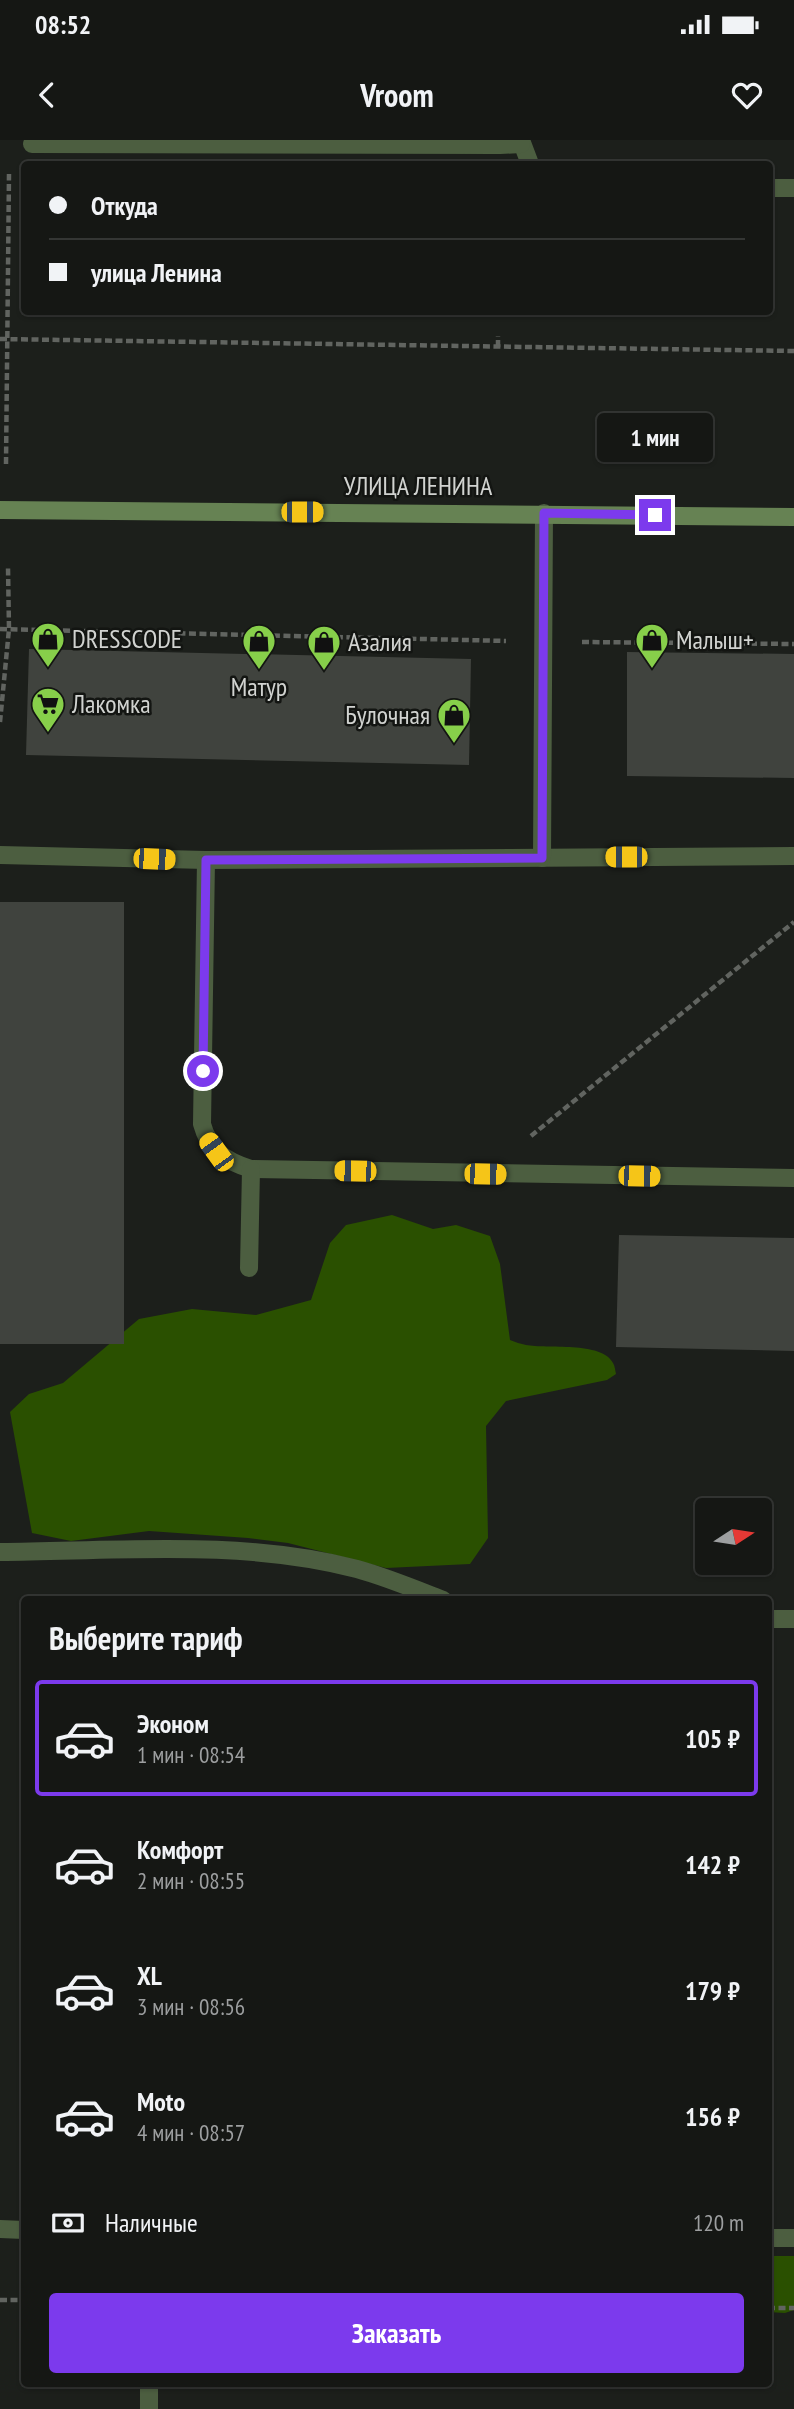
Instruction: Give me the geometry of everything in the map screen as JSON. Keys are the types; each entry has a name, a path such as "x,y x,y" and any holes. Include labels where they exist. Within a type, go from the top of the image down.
{"main road":[{"name":"УЛИЦА ЛЕНИНА","path":"0,510 794,517"}],"lane":[{"path":"32,144 500,145 521,142 529,161"},
{"path":"773,188 794,188"},
{"path":"542,858 544,513"},
{"path":"0,855 206,860 794,856"},
{"path":"206,860 202,1124 206,1138 216,1152 231,1163 251,1170 794,1178"},
{"path":"249,1268 251,1170"},
{"path":"0,1552 225,1550 290,1556 358,1569 432,1596"},
{"path":"772,1619 794,1619"},
{"path":"0,2229 21,2230"},
{"path":"772,2238 794,2238"},
{"path":"149,2387 149,2409"}],"path":[{"path":"6,464 9,167"},
{"path":"498,336 498,347"},
{"path":"0,339 794,351"},
{"path":"0,722 9,629 8,567"},
{"path":"0,629 543,642 794,644"},
{"path":"485,1174 794,922"},
{"path":"0,2300 21,2300"},
{"path":"772,2308 794,2308"}],"green space":[{"path":"392,1215 433,1229 456,1225 490,1236 500,1264 510,1340 526,1345 598,1351 607,1356 615,1368 616,1374 607,1380 506,1401 486,1426 488,1538 470,1564 386,1568 288,1543 248,1538 149,1531 71,1541 32,1533 10,1412 29,1394 63,1383 139,1319 192,1309 256,1315 311,1300 330,1243 346,1225"},
{"path":"772,2256 794,2256 794,2310 772,2312"}],"building":[{"path":"29,649 471,659 469,765 26,755"},
{"path":"627,652 794,654 794,778 627,776"},
{"path":"0,902 124,902 124,1344 0,1344"},
{"path":"619,1235 794,1238 794,1351 616,1347"}],"place":[{"name":"DRESSCODE","path":"48,669"},
{"name":"Малыш+","path":"652,670"},
{"name":"Матур","path":"259,671"},
{"name":"Азалия","path":"324,672"},
{"name":"Лакомка","path":"48,734"},
{"name":"Булочная","path":"454,745"}],"route":[{"path":"203,1071 206,860 542,858 544,513 655,515"}]}
